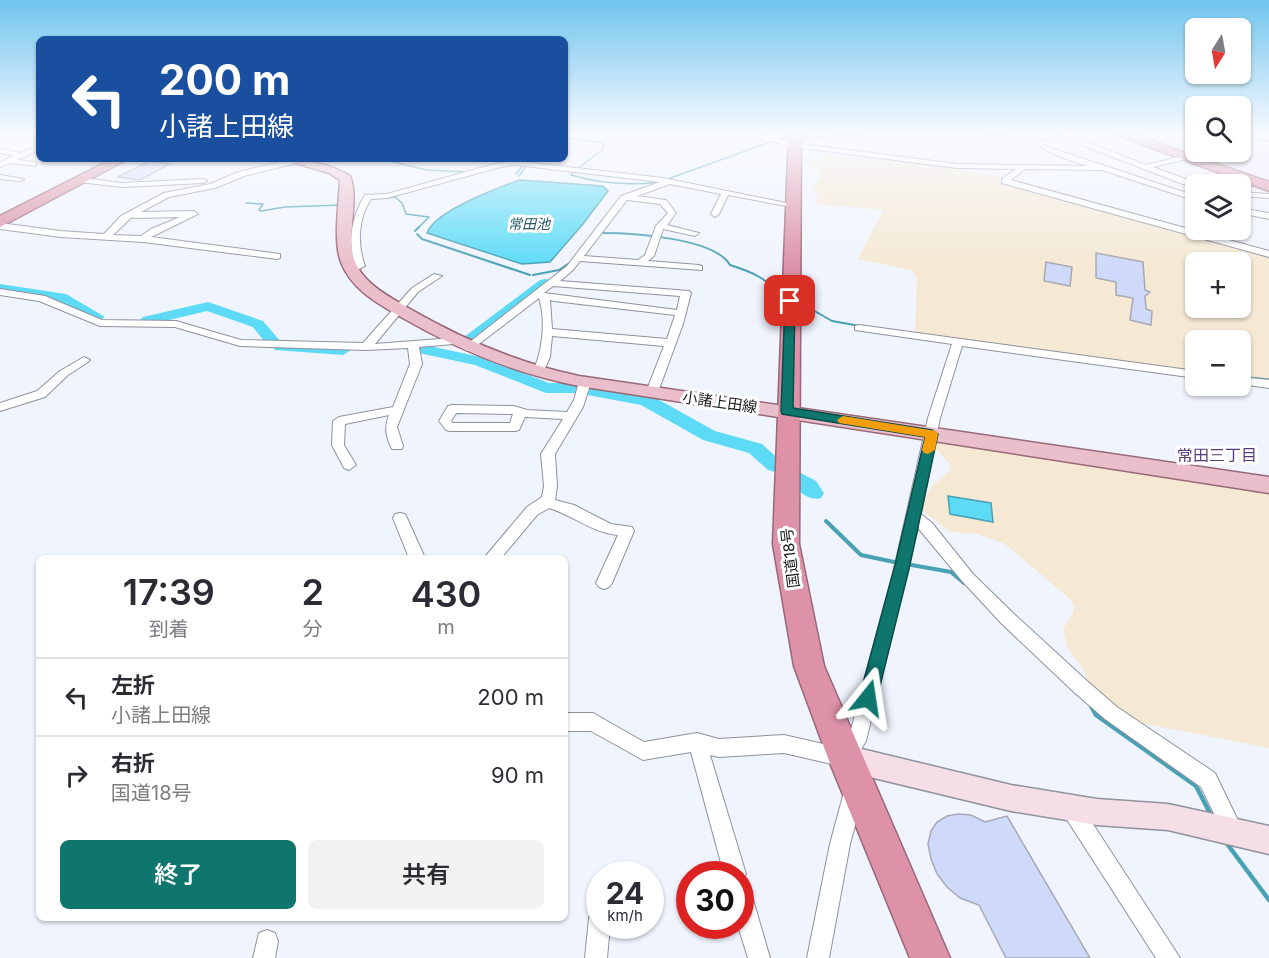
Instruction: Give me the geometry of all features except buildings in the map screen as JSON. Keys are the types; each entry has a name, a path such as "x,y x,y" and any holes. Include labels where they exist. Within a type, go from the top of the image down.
{"highway":[{"path":"0,214 74,177"},
{"path":"0,224 88,177"},
{"name":"国道18号","path":"789,177 792,205 786,544 793,586 809,666 850,771 930,958"},
{"path":"1240,177 1269,187"}],"main road":[{"path":"343,177 346,179 345,253 351,270"},
{"name":"小諸上田線","path":"351,270 369,290 460,344 538,373 1269,485"}],"street":[{"path":"0,177 20,179"},
{"path":"105,238 130,215 167,195 212,186 234,177"},
{"path":"351,270 360,266 354,254 361,207 368,197 387,196 456,177"},
{"path":"630,177 666,181 792,205"},
{"path":"1011,177 1005,182 1269,254"},
{"path":"1128,177 1185,195"},
{"path":"82,180 123,185 205,181 212,186"},
{"path":"0,292 41,298 100,323 176,324 230,341 253,345 366,347 460,344 541,295 579,258 627,196 666,181"},
{"path":"715,214 726,192"},
{"path":"1251,195 1269,196"},
{"path":"627,196 664,203 672,213 660,226 649,256 640,263"},
{"path":"1251,212 1269,216"},
{"path":"130,215 194,214 154,231 143,239"},
{"path":"0,224 105,238 143,239 277,256"},
{"path":"660,226 695,232"},
{"path":"579,258 699,268"},
{"path":"366,347 382,331 388,319 416,290 437,276"},
{"path":"551,283 686,294 671,343 652,392"},
{"path":"541,295 680,313"},
{"path":"538,373 544,362 547,332 541,295"},
{"path":"859,328 1185,373"},
{"path":"547,332 671,343"},
{"path":"818,958 840,844 850,771 903,564 934,418 958,341"},
{"path":"397,446 391,427 416,364 413,346"},
{"path":"0,408 41,394 64,373 84,360"},
{"path":"495,555 532,511 540,508 546,502 551,491 548,456 579,402 585,382"},
{"path":"1251,382 1269,384"},
{"path":"520,413 515,427 450,427 445,421 453,409 513,410 520,413 559,412 570,417"},
{"path":"349,465 338,445 339,421 398,410"},
{"path":"546,502 569,509 609,529 627,531 604,583"},
{"path":"913,516 927,527 968,578 1008,619 1081,687 1111,713 1208,780 1223,829"},
{"path":"400,518 416,555"},
{"path":"568,722 593,722 643,751 697,742 718,748 784,744 850,771 957,787 1071,808 1116,814 1144,813 1269,840"},
{"path":"697,742 731,861"},
{"path":"1071,808 1169,958"},
{"path":"596,958 598,939"},
{"path":"753,939 759,958"}],"shaded area":[{"path":"820,177 997,177 1003,178 999,182 1185,232 1185,240 1214,240 1269,255 1269,379 1251,377 1251,330 1185,330 1185,371 915,333 917,279 912,270 858,259 883,210 815,204 818,192 812,191"},
{"path":"1251,177 1269,177 1269,185 1251,179"},
{"path":"933,442 1269,494 1269,748 1135,722 1120,712 1087,681 1084,670 1067,647 1063,629 1073,613 1074,606 1071,600 1005,544 977,534 950,532 923,511 922,505 931,487 951,470 948,462"}],"water":[{"name":"常田池","path":"520,180 603,186 608,191 550,262 522,264 427,233 432,225 454,209 483,194"},
{"path":"948,496 991,503 993,522 950,514"}],"waterway":[{"path":"578,177 626,184 659,182"},
{"path":"665,180 674,177"},
{"path":"374,199 395,197 402,203 406,214 429,217 415,231"},
{"path":"246,203 263,204 259,210 261,211 285,207 342,205"},
{"path":"602,233 672,239 708,249 721,256 730,265 765,280 781,297"},
{"path":"417,234 422,239 530,275"},
{"path":"533,275 559,270 571,262"},
{"path":"466,343 545,283"},
{"path":"0,288 61,297 98,317"},
{"path":"799,302 832,321 860,326"},
{"path":"148,320 208,306 258,324 273,342"},
{"path":"281,347 343,350"},
{"path":"425,350 479,361 546,388 577,388 646,400 709,436 755,448 775,465"},
{"path":"1251,378 1269,380"},
{"path":"797,478 809,486 814,493"},
{"path":"826,521 861,555 899,563"},
{"path":"906,564 951,572 964,583"},
{"path":"1091,706 1096,715 1196,786 1212,817"},
{"path":"1225,841 1269,900"}],"slow traffic":[{"path":"843,420 932,434 928,450"}],"district":[{"name":"常田三丁目","path":"1217,455"}],"route":[{"path":"790,301 787,411 932,434 902,569 868,698"}]}
